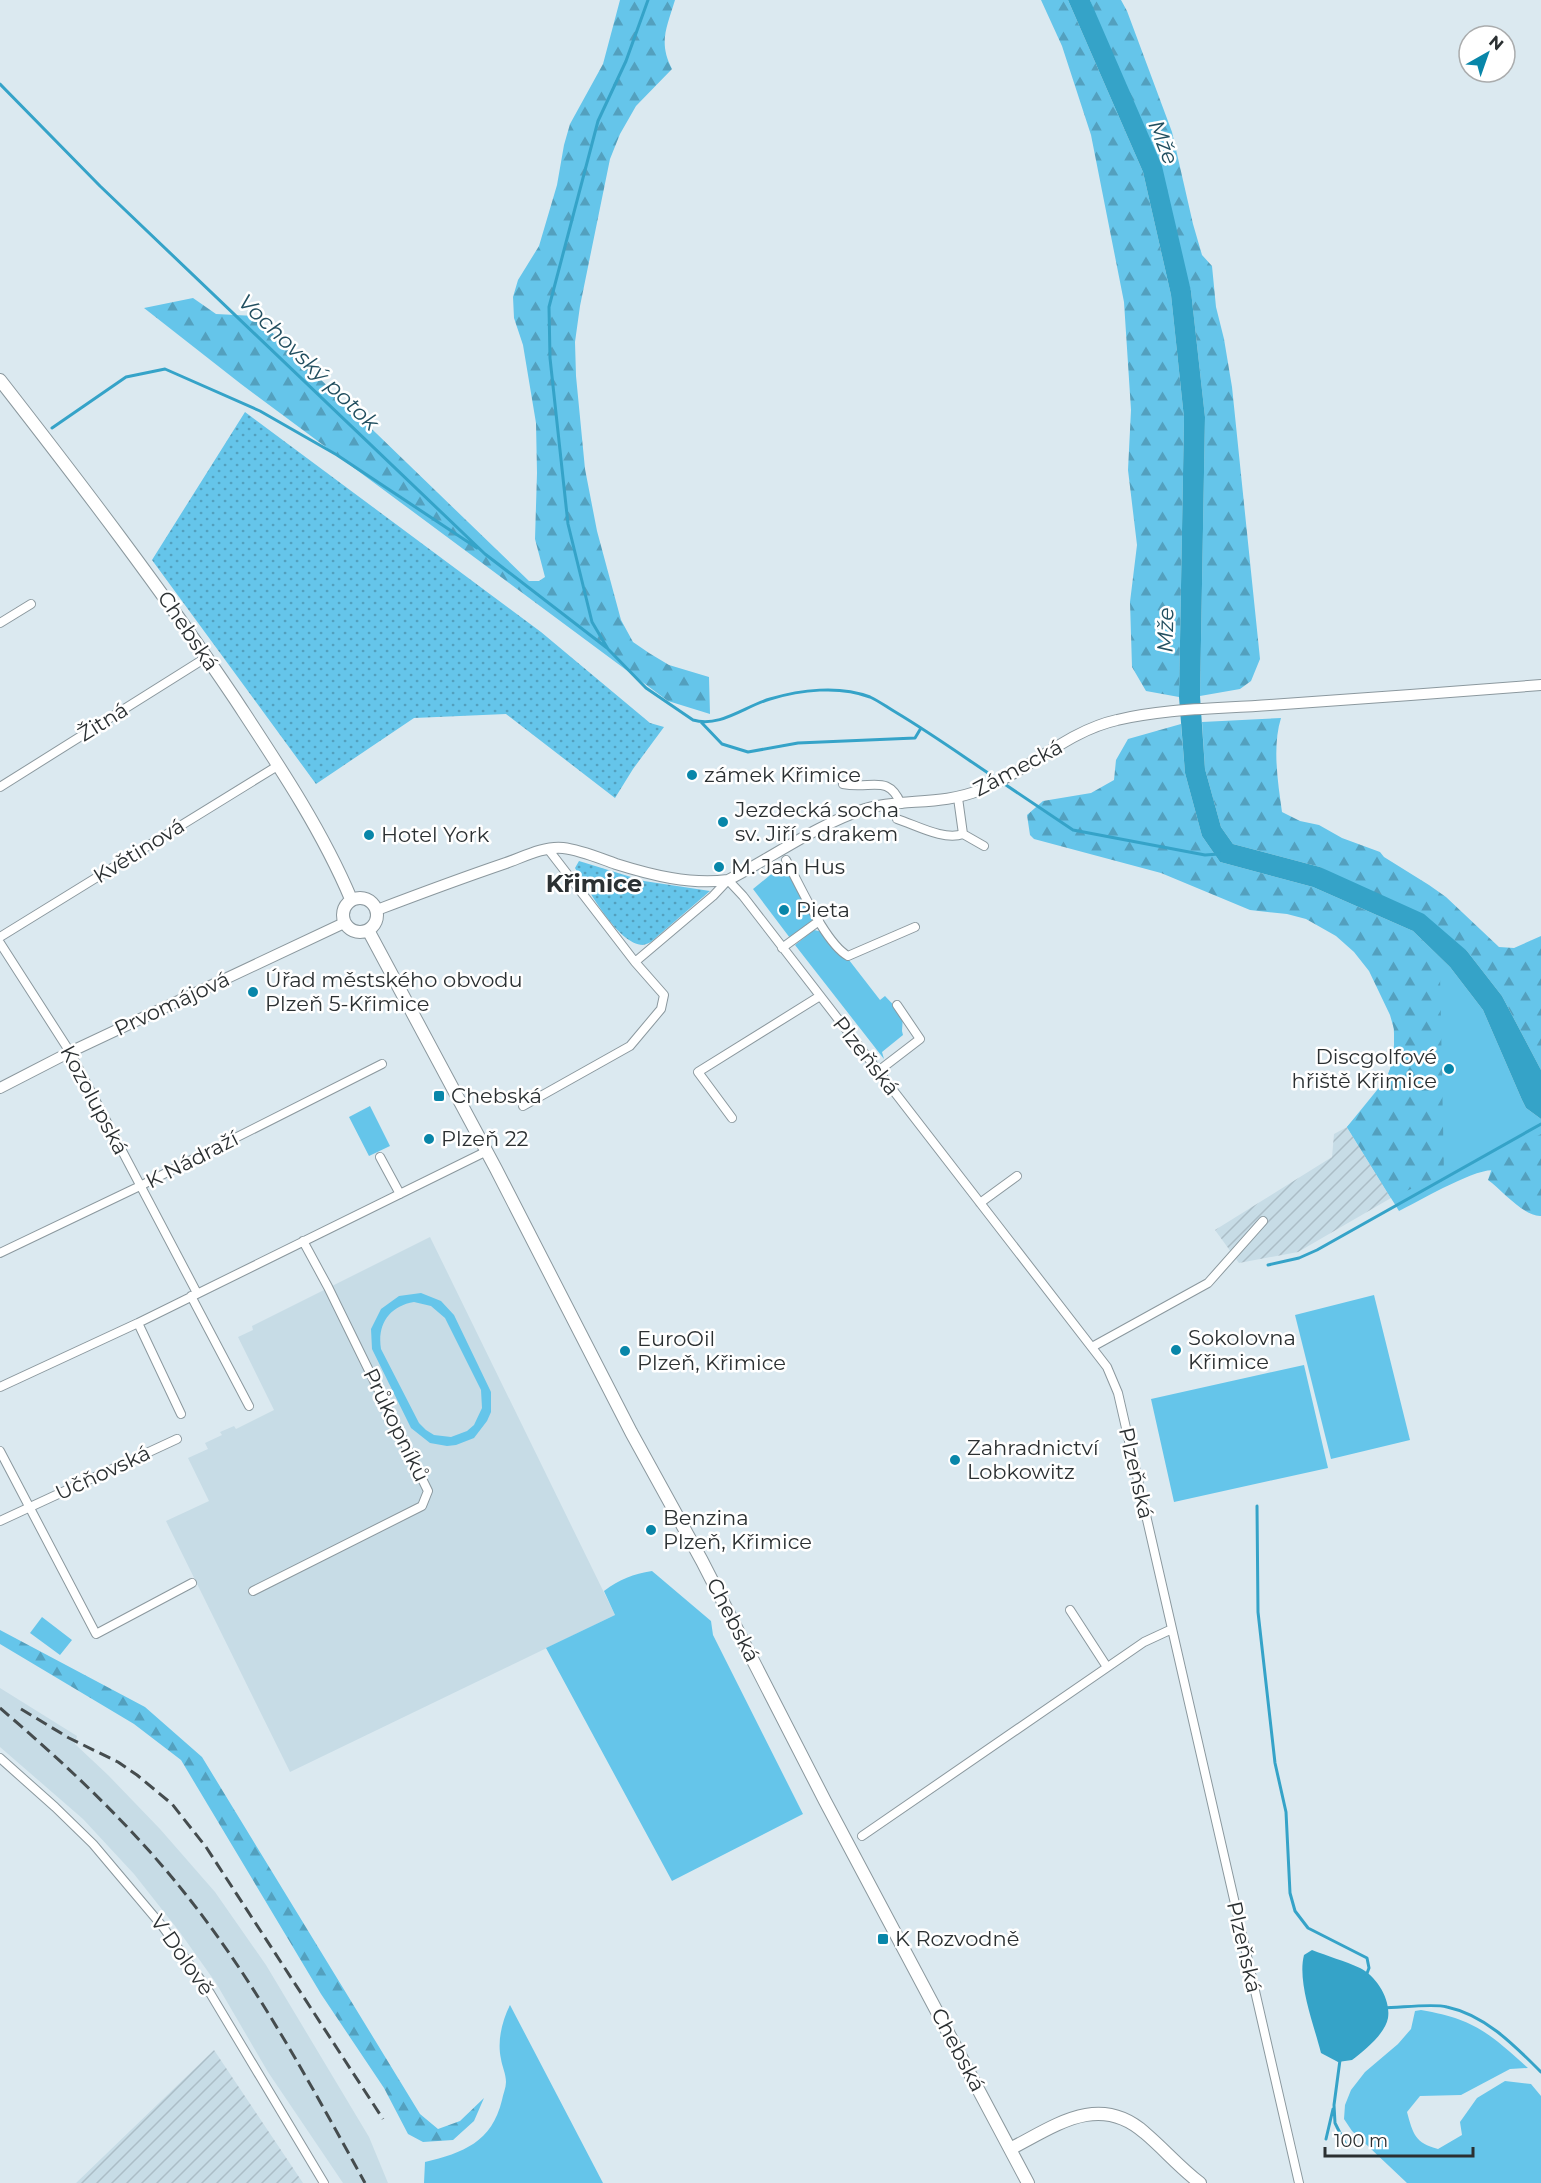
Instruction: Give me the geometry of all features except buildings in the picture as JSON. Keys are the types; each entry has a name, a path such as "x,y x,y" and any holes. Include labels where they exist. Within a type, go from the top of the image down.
{"main road":[{"name":"Chebská","path":"0,380 150,577 207,657 279,765 316,830 351,899"},
{"path":"361,897 366,899 376,910 376,921 368,930 357,932 344,923 342,912 351,899 361,897"},
{"name":"Chebská","path":"368,930 487,1151 631,1432 707,1571 825,1801 1028,2183"},
{"path":"1010,2149 1067,2120 1090,2113 1103,2113 1119,2116 1133,2123 1177,2165 1200,2183"},
{"path":"1177,2165 1190,2183"}],"street":[{"path":"0,623 31,604"},
{"name":"Žitná","path":"0,787 207,657"},
{"name":"Zámecká","path":"728,880 843,817 867,809 958,798 979,791 1025,768 1078,735 1106,723 1143,715 1221,708 1541,685"},
{"name":"Květinová","path":"0,937 279,765"},
{"path":"843,784 889,786 896,792 901,804"},
{"path":"958,798 963,834"},
{"path":"897,819 944,835 955,837 963,834"},
{"path":"963,834 984,846"},
{"path":"376,910 544,850 574,850 628,868 676,879 728,880"},
{"path":"523,1106 630,1046 661,1009 664,995 544,850"},
{"path":"786,860 819,921 839,951 848,956 915,927"},
{"path":"635,962 728,880"},
{"name":"Plzeňská","path":"728,880 1107,1367 1118,1393 1299,2183"},
{"path":"782,948 819,921"},
{"name":"Prvomájová","path":"0,1088 70,1052 344,923"},
{"name":"Kozolupská","path":"0,943 70,1052 140,1186 249,1407"},
{"path":"732,1118 698,1072 820,996"},
{"path":"877,1072 920,1039 897,1005"},
{"name":"K Nádraží","path":"0,1253 140,1186 382,1064"},
{"path":"0,1387 138,1323 487,1151"},
{"path":"380,1157 400,1194"},
{"path":"981,1203 1017,1176"},
{"path":"1092,1347 1208,1283 1263,1221"},
{"name":"Průkopníků","path":"253,1591 422,1506 428,1491 303,1241"},
{"path":"138,1323 181,1414"},
{"name":"Učňovská","path":"0,1521 177,1438"},
{"path":"0,1451 30,1507"},
{"name":"Učňovská","path":"30,1507 96,1634 192,1583"},
{"path":"1070,1611 1107,1667"},
{"path":"862,1836 1144,1642 1172,1629"},
{"name":"V Dolově","path":"0,1758 56,1807 93,1844 163,1927 210,1994 324,2183"}],"shaded area":[{"path":"1068,0 1090,0 1162,166 1191,291 1205,417 1200,696 1205,769 1221,827 1233,844 1320,867 1424,914 1467,951 1502,996 1541,1070 1541,1119 1526,1108 1483,1010 1450,967 1413,931 1313,887 1220,862 1202,836 1185,773 1179,697 1184,418 1171,295 1143,172"},
{"path":"1347,1127 1391,1198 1298,1252 1239,1263 1215,1230 1332,1157 1334,1134"},
{"path":"430,1237 615,1615 290,1772 166,1521 209,1501 188,1458 208,1449 205,1443 222,1435 220,1432 234,1426 236,1429 274,1410 238,1337 253,1330 252,1326"},
{"path":"0,1688 77,1736 75,1744 160,1829 215,1892 266,1965 369,2137 388,2183 343,2183 268,2072 216,1983 179,1931 134,1874 83,1819 0,1747"},
{"path":"1312,1950 1360,1968 1377,1982 1385,1996 1388,2018 1383,2030 1352,2060 1338,2062 1321,2053 1304,1990 1302,1966 1304,1955"},
{"path":"214,2050 303,2183 76,2183"}],"green space":[{"path":"620,0 675,0 665,34 665,51 672,69 636,106 620,134 610,159 580,306 575,342 585,469 597,531 621,620 633,642 649,653 669,665 709,677 710,714 668,701 241,384 144,308 193,298 216,314 255,316 529,581 539,581 545,577 535,539 536,423 523,345 514,318 513,297 518,280 539,246 557,185 570,124 603,64"},
{"path":"1041,0 1068,0 1143,172 1171,295 1184,418 1179,697 1146,691 1132,667 1130,602 1137,545 1128,470 1131,410 1124,302 1091,135 1062,46"},
{"path":"1090,0 1121,0 1127,11 1172,132 1202,255 1212,266 1216,307 1232,387 1260,659 1251,681 1240,689 1200,696 1205,417 1191,291"},
{"path":"245,412 541,632 650,723 664,727 615,798 506,714 414,718 316,784 152,560"},
{"path":"1281,718 1276,753 1282,812 1300,821 1319,825 1342,838 1380,852 1384,857 1446,897 1499,947 1514,948 1541,936 1541,1070 1502,996 1467,951 1320,867 1233,844 1221,827 1205,769 1202,722"},
{"path":"1181,724 1185,773 1202,836 1220,862 1313,887 1413,931 1450,967 1440,974 1444,1174 1391,1198 1347,1127 1386,1079 1394,1059 1394,1029 1390,1015 1369,971 1354,952 1336,936 1306,919 1287,914 1250,910 1161,873 1034,839 1030,835 1027,815 1043,801 1091,793 1114,780 1116,760 1128,739"},
{"path":"579,861 644,881 710,891 652,941 643,945 624,936 604,914 575,868"},
{"path":"785,863 812,913 813,920 790,938 753,889"},
{"path":"814,930 823,932 838,953 849,960 880,1000 885,996 903,1015 903,1035 882,1052 884,1059 795,945"},
{"name":"Discgolfové hřiště Křimice","path":"1383,961 1450,967 1483,1010 1526,1108 1541,1119 1541,1204 1500,1173 1488,1171 1463,1179 1399,1211 1347,1127 1378,1092 1391,1066 1394,1051 1393,1021"},
{"path":"370,1106 390,1146 369,1156 349,1117"},
{"path":"1541,1134 1541,1216 1520,1208 1488,1180 1495,1159"},
{"path":"421,1293 441,1301 454,1315 491,1392 491,1412 474,1438 447,1446 430,1443 411,1428 372,1349 371,1329 381,1309 399,1296","holes":["414,1302 431,1306 445,1318 481,1390 482,1408 474,1425 467,1431 451,1437 434,1435 419,1423 381,1349 383,1325 392,1312 405,1304"]},
{"path":"1374,1295 1410,1440 1331,1459 1295,1315"},
{"path":"1304,1365 1328,1468 1174,1502 1151,1399"},
{"path":"652,1571 711,1621 713,1635 803,1814 672,1881 546,1648 615,1615 604,1591 627,1578"},
{"path":"42,1617 72,1640 60,1655 30,1633"},
{"path":"0,1630 145,1707 202,1757 420,2114 438,2129 460,2121 484,2098 474,2121 453,2140 423,2142 408,2134 384,2088 321,1994 181,1760 134,1724 0,1644"},
{"path":"510,2005 603,2183 424,2183 425,2162 463,2150 474,2143 491,2126 497,2114 506,2082 500,2052 500,2038"},
{"path":"1421,2010 1455,2018 1480,2029 1528,2068 1510,2069 1461,2095 1420,2096 1407,2112 1416,2136 1424,2144 1438,2149 1462,2135 1460,2122 1477,2098 1505,2081 1531,2084 1541,2096 1541,2183 1407,2183 1352,2131 1344,2119 1345,2105 1351,2090 1365,2072 1398,2044 1411,2029 1415,2011"}],"waterway":[{"path":"648,0 626,61 598,121 549,307 550,358 568,524 592,622 608,649 646,688 693,720 703,722 723,719 761,702 794,693 820,690 858,693 870,697 923,729 997,779"},
{"name":"Vochovský potok","path":"0,84 100,186 485,554 607,648"},
{"path":"52,428 126,377 165,369 260,411 337,455 477,548"},
{"path":"701,722 722,744 748,752 798,743 915,738 921,728"},
{"path":"1003,783 1073,830 1205,855 1219,854"},
{"path":"1268,1265 1299,1258 1317,1250 1541,1124"},
{"path":"1257,1506 1258,1612 1275,1763 1286,1812 1290,1893 1295,1911 1308,1928 1367,1958 1369,1968 1366,1976"},
{"path":"1383,2008 1433,2005 1461,2011 1498,2032 1541,2072"},
{"path":"1340,2060 1334,2105 1335,2123 1346,2145"},
{"path":"1326,2139 1333,2109"}],"railway":[{"path":"0,1708 51,1753 124,1824 170,1874 191,1901 262,2003 365,2183"},
{"path":"21,1709 69,1738 118,1762 172,1804 206,1847 383,2119"}],"place":[{"name":"zámek Křimice","path":"692,775"},
{"name":"Jezdecká socha sv. Jiří s drakem","path":"723,822"},
{"name":"Hotel York","path":"369,835"},
{"name":"M. Jan Hus","path":"719,867"},
{"name":"Pieta","path":"784,910"},
{"name":"Úřad městského obvodu Plzeň 5-Křimice","path":"253,992"},
{"name":"Discgolfové hřiště Křimice","path":"1449,1069"},
{"name":"Chebská","path":"439,1096"},
{"name":"Plzeň 22","path":"429,1139"},
{"name":"Sokolovna Křimice","path":"1176,1350"},
{"name":"EuroOil Plzeň, Křimice","path":"625,1351"},
{"name":"Zahradnictví Lobkowitz","path":"955,1460"},
{"name":"Benzina Plzeň, Křimice","path":"651,1530"},
{"name":"K Rozvodně","path":"883,1939"}],"district":[{"name":"Křimice","path":"594,884"}],"water label":[{"name":"Mže","path":"1164,142"},
{"name":"Mže","path":"1165,630"}]}
